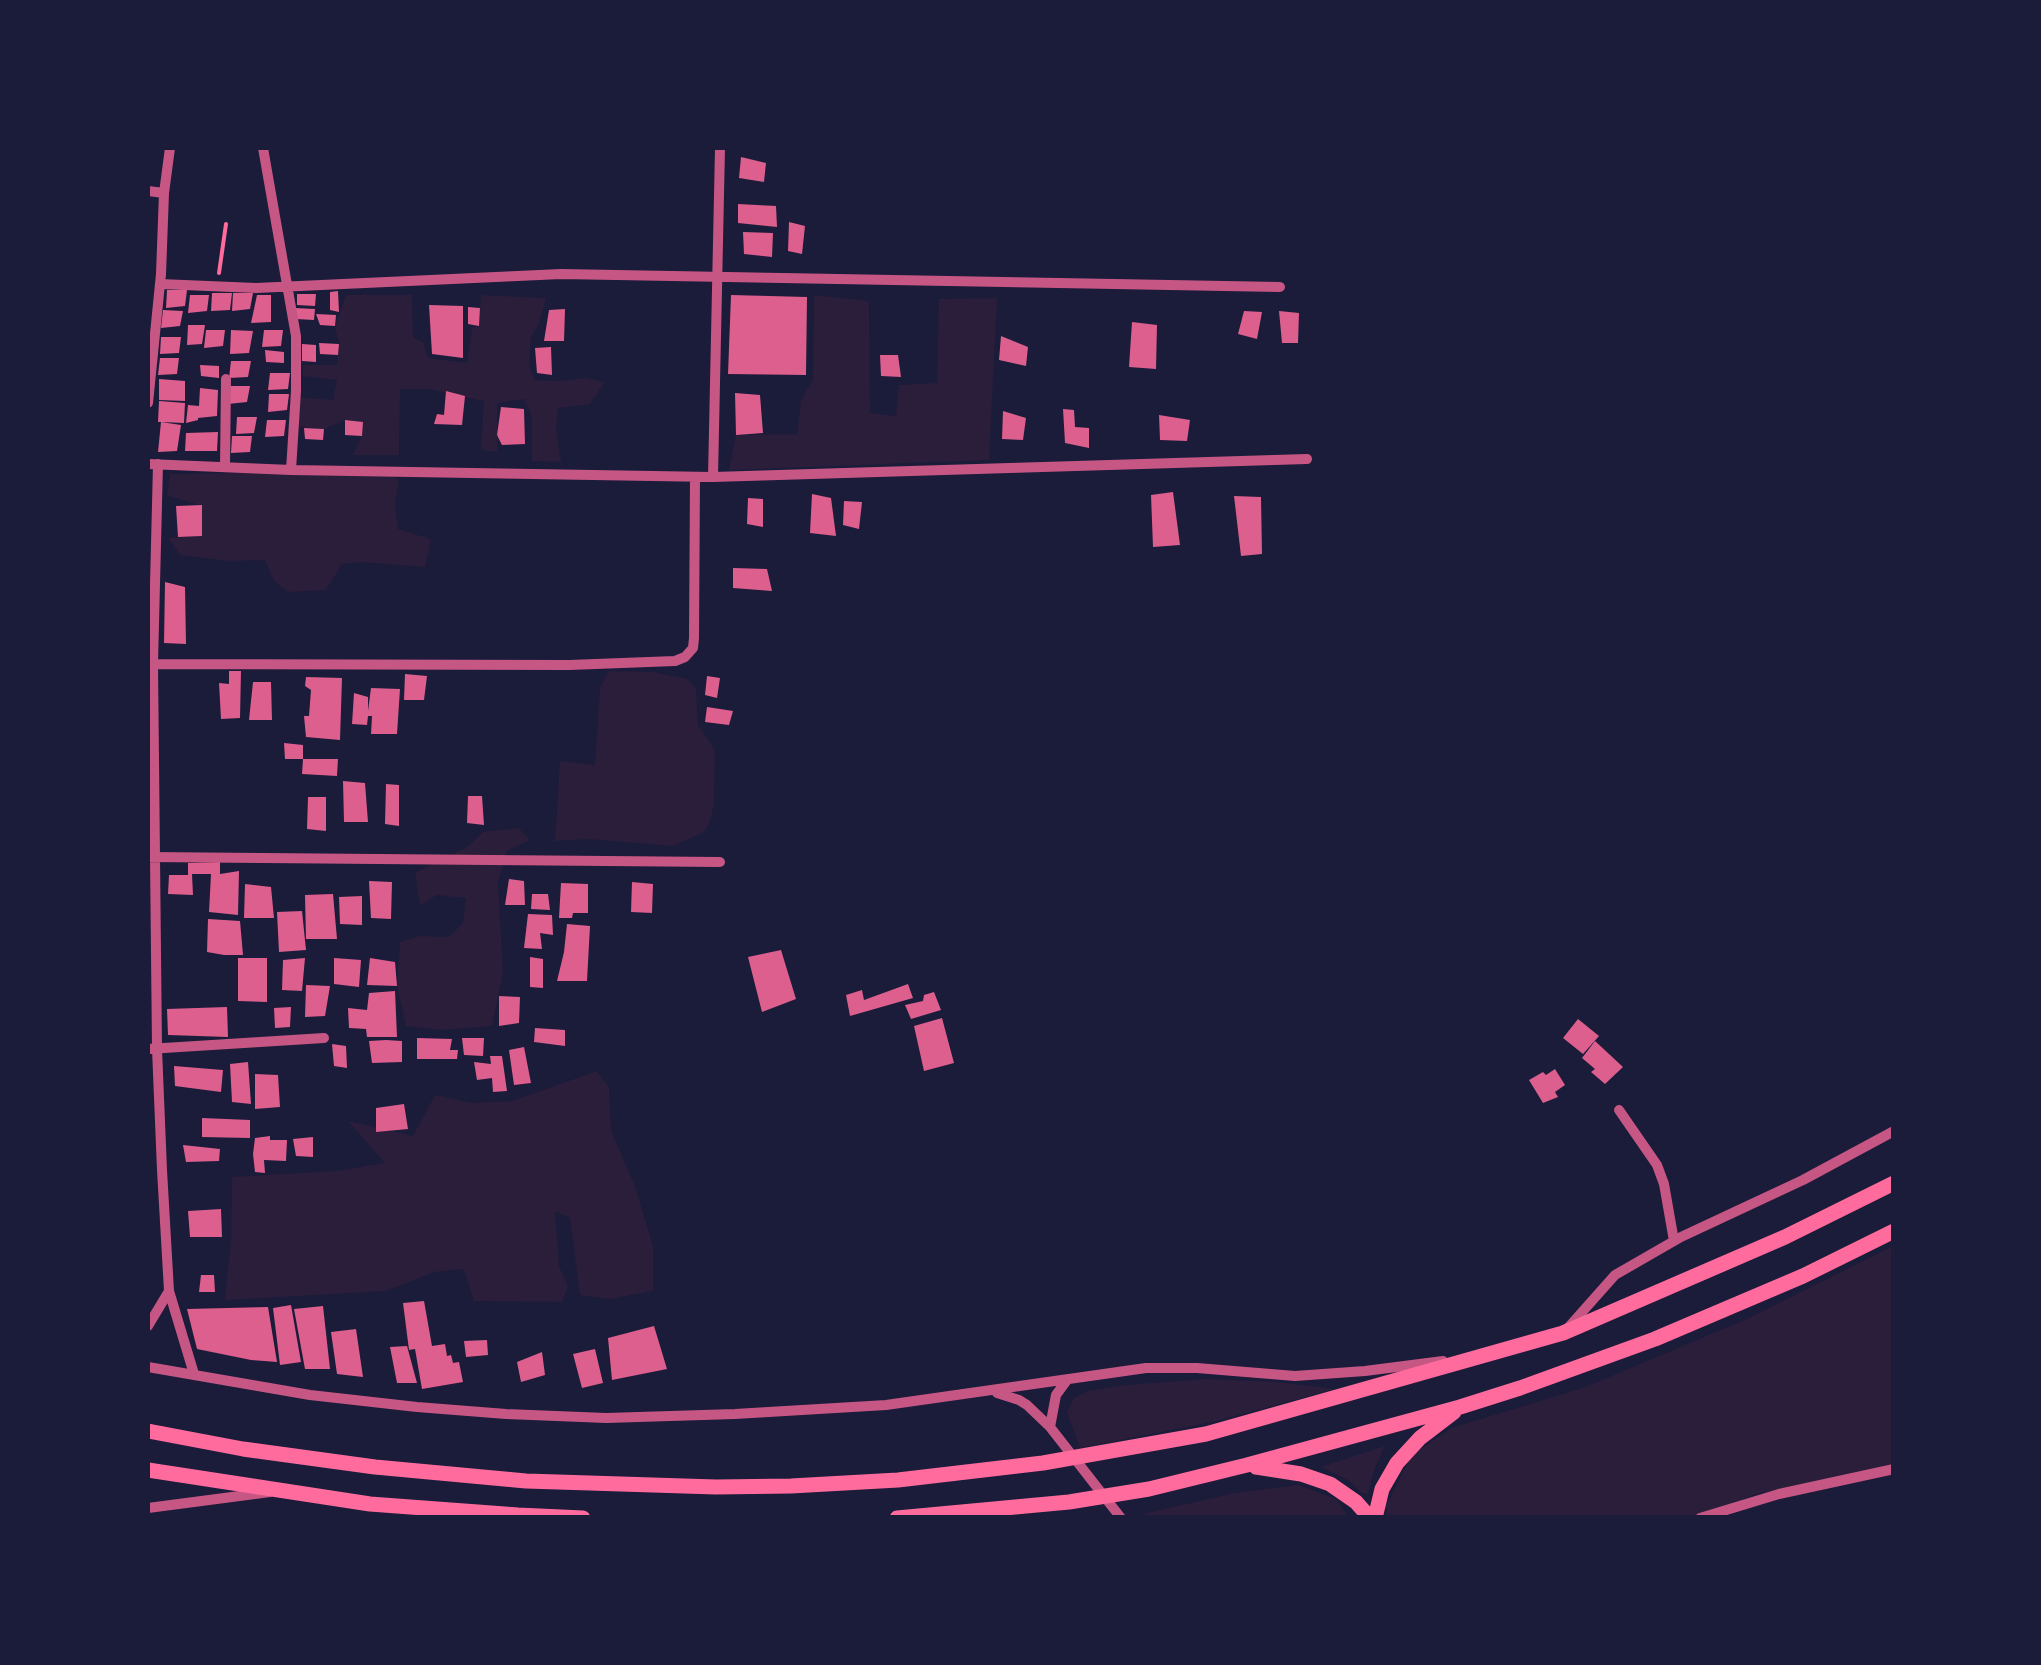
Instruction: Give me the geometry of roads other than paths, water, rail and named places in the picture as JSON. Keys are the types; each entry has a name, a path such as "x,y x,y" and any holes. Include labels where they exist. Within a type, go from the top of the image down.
{"highway":[{"path":"148,1431 376,1468 564,1482 791,1486 898,1480 1043,1463 1206,1434 1563,1333 1785,1237 1894,1184"},
{"path":"898,1518 1069,1502 1149,1489 1460,1407 1655,1339 1802,1276 1894,1231"},
{"path":"1248,1465 1301,1474 1330,1484 1372,1518 1397,1463 1420,1438 1460,1407"},
{"path":"148,1470 370,1504 582,1518"}],"street":[{"path":"148,402 160,279 166,148"},
{"path":"263,148 296,336 292,470"},
{"path":"713,477 720,148"},
{"path":"148,191 164,193"},
{"path":"148,271 160,279 256,288 562,274 1280,287"},
{"path":"225,467 226,379"},
{"path":"194,1374 169,1290 152,1049 153,464 713,477 1307,459"},
{"path":"150,664 452,666 675,661 690,654 694,638 695,477"},
{"path":"151,857 720,862"},
{"path":"152,1049 324,1038"},
{"path":"1619,1110 1658,1166 1674,1241"},
{"path":"1563,1333 1614,1275 1894,1132"},
{"path":"148,1326 169,1290"},
{"path":"148,1367 310,1395 417,1407 606,1418 886,1404 1146,1368 1295,1376 1484,1356"},
{"path":"1050,1427 1056,1394 1066,1380"},
{"path":"990,1391 1019,1400 1050,1427 1121,1518"},
{"path":"1700,1518 1740,1504 1894,1468"},
{"path":"148,1508 279,1491"}]}
